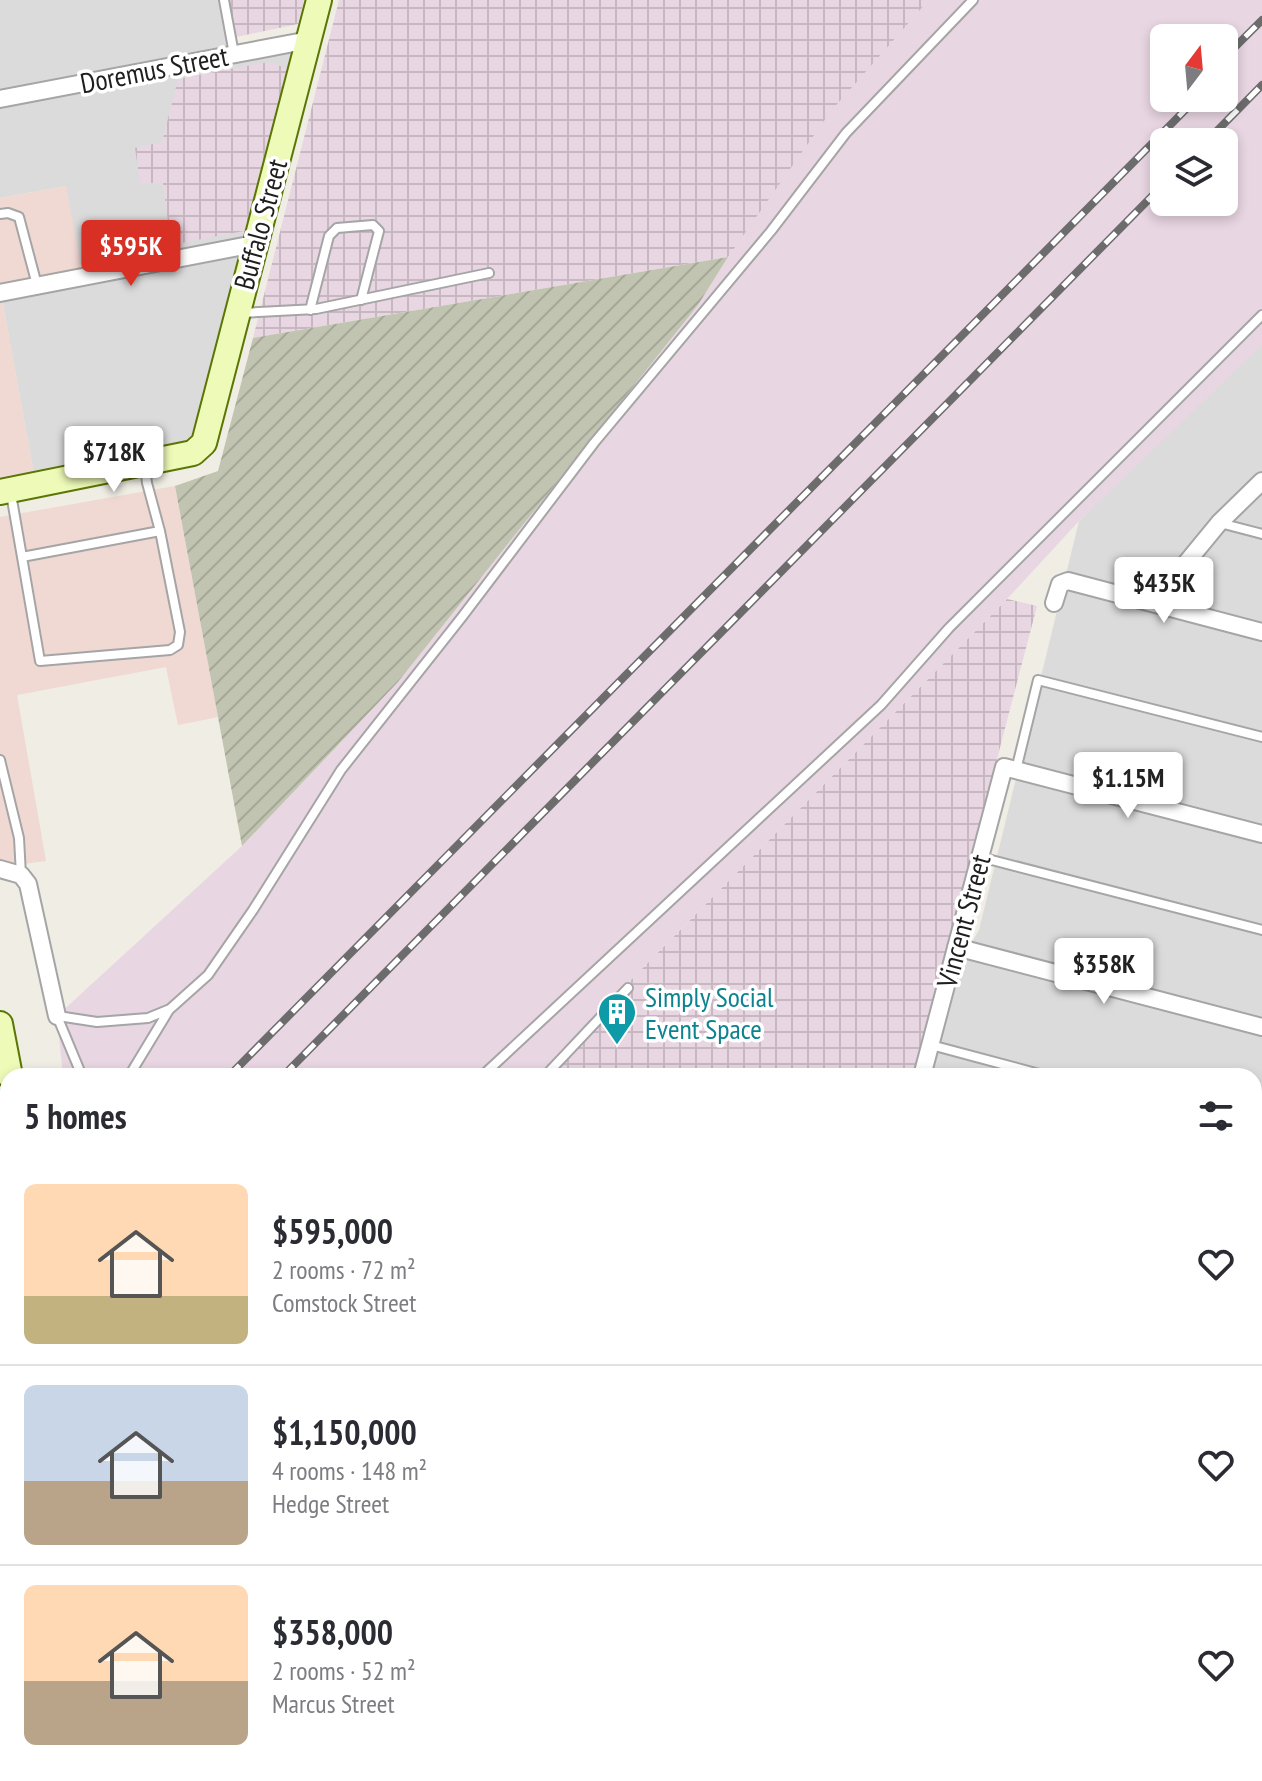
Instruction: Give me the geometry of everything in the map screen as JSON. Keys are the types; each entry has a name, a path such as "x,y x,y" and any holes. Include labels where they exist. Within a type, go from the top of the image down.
{"street":[{"name":"Buffalo Street","path":"145,463 193,453 207,436 319,0"},
{"name":"Doremus Street","path":"0,99 309,40"},
{"path":"0,293 254,244"},
{"path":"5,491 145,463"},
{"path":"1154,602 1219,523 1262,481"},
{"path":"1054,603 1060,584 1068,581 1262,632"},
{"path":"1010,768 1262,834"},
{"name":"Vincent Street","path":"924,1068 980,857 1010,768"},
{"path":"0,869 21,875 28,884 57,1016"},
{"path":"956,947 1262,1027"},
{"path":"0,1024 8,1068"}],"lane":[{"path":"224,0 234,54"},
{"path":"57,1016 97,1022 148,1018 170,1009 208,975 341,770 594,443 771,231 846,133 973,0"},
{"path":"0,214 19,217 37,286"},
{"path":"310,310 329,236 337,228 373,225 379,231 361,300"},
{"path":"237,313 310,310 489,273"},
{"path":"491,1068 881,705 949,628 1262,315"},
{"path":"5,491 22,557 40,661 170,650 178,645 180,632 145,463"},
{"path":"1219,523 1262,534"},
{"path":"22,557 160,531"},
{"path":"1010,768 1038,680 1262,737"},
{"path":"0,760 19,838 21,875"},
{"path":"980,857 1262,930"},
{"path":"553,1068 628,988"},
{"path":"134,1068 169,1009"},
{"path":"57,1016 79,1068"},
{"path":"930,1045 1017,1068"}],"shaded area":[{"path":"0,0 224,0 234,54 309,40 204,443 36,485 1,293 66,186 0,198"},
{"path":"229,0 304,0 298,24 236,37"},
{"path":"339,0 929,0 894,40 728,257 253,338"},
{"path":"929,0 1262,0 1262,345 1079,521 1007,599 544,1068 62,1068 57,1016 242,846 398,682 698,305 831,111"},
{"path":"268,62 289,69 249,230 171,245 163,183 140,183 135,148 162,142 178,79"},
{"path":"66,186 83,277 1,293 36,485 0,492 0,198"},
{"path":"728,257 698,305 398,682 242,846 175,486 218,471 253,338"},
{"path":"1262,338 1262,1068 931,1068 958,966 979,930 1079,521"},
{"path":"175,486 218,717 178,725 166,667 17,695 46,861 0,867 0,517"},
{"path":"1007,599 1037,606 916,1068 544,1068"}],"green space":[{"path":"0,1024 7,1068 0,1068"}],"railway":[{"path":"1238,44 1262,20"},
{"path":"1220,128 1262,85"},
{"path":"237,1068 1183,112"},
{"path":"291,1068 1150,198"}],"place":[{"name":"Simply Social Event Space","path":"617,1046"}]}
